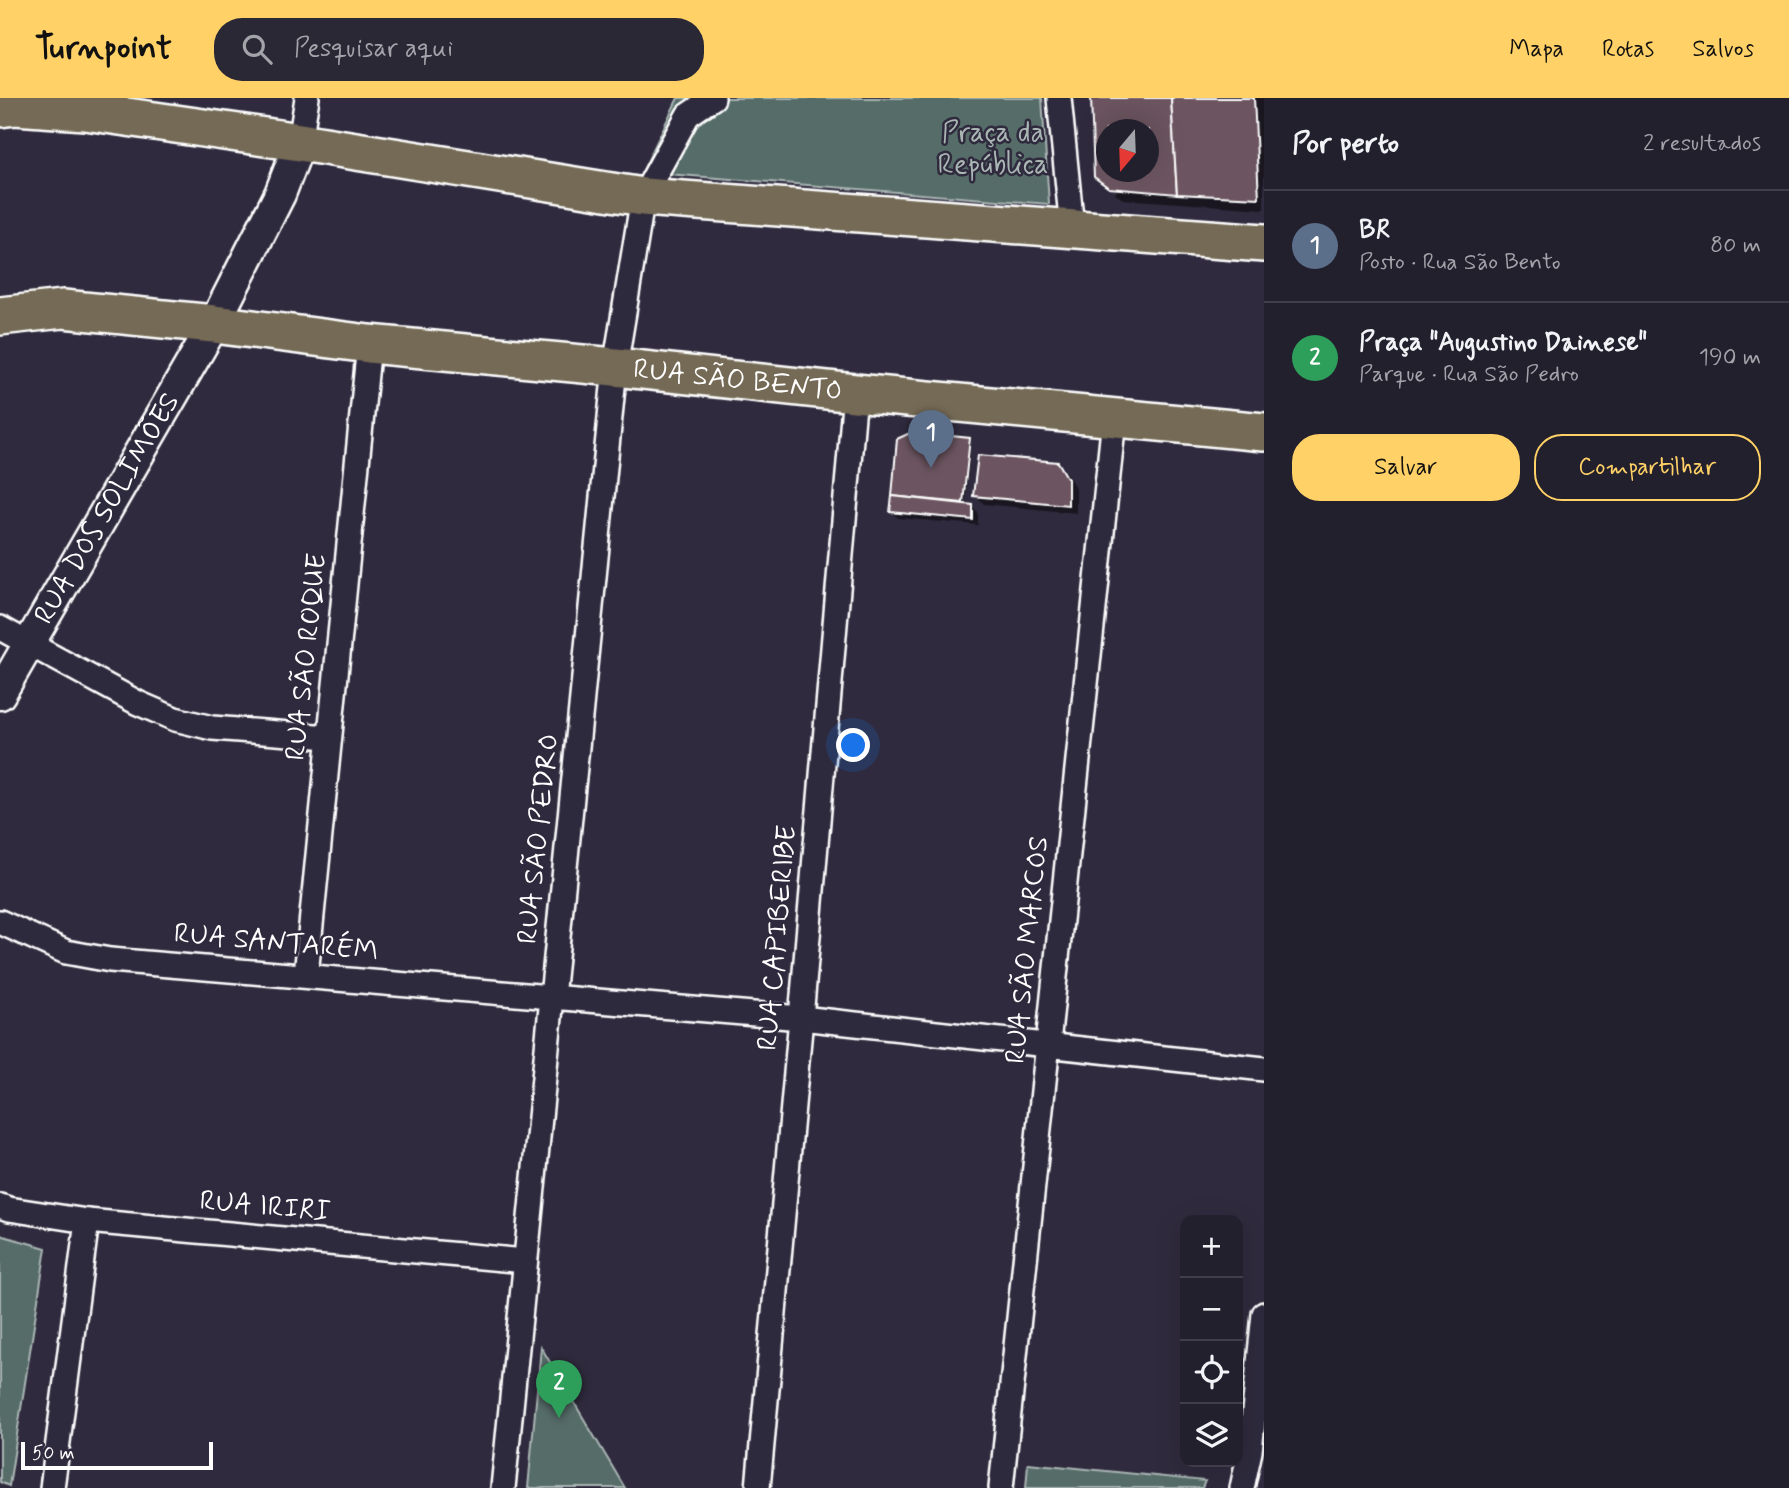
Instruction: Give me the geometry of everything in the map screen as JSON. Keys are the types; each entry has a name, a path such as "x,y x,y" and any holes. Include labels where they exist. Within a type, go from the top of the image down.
{"main road":[{"path":"0,108 15,106 85,111 300,142 643,197 1264,243"},
{"name":"RUA SÃO BENTO","path":"0,316 63,309 214,324 369,344 1264,432"}],"street":[{"path":"300,142 307,98"},
{"path":"683,106 713,98"},
{"path":"1059,98 1072,228"},
{"name":"RUA SÃO PEDRO","path":"503,1488 615,367 643,197 683,106"},
{"name":"RUA DOS SOLIMÕES","path":"0,694 214,324 280,194 300,142"},
{"name":"RUA SÃO ROQUE","path":"306,975 369,344"},
{"name":"RUA CAPIBERIBE","path":"758,1488 855,393"},
{"name":"RUA SÃO MARCOS","path":"1001,1488 1114,419"},
{"path":"0,628 138,703 175,719 212,728 329,737"},
{"name":"RUA SANTARÉM","path":"0,922 66,952 110,960 801,1018 1264,1069"},
{"name":"RUA IRIRI","path":"0,1206 87,1221 526,1261"},
{"path":"52,1488 87,1221"},
{"path":"1242,1488 1250,1451 1264,1314"}],"green space":[{"name":"Praça da República","path":"678,98 1042,98 1049,204 642,172"},
{"path":"0,1235 46,1248 9,1486 0,1482"},
{"path":"541,1347 625,1488 528,1488"},
{"path":"1028,1463 1205,1481 1202,1488 1026,1488"}],"building":[{"path":"1091,98 1171,98 1177,194 1109,188 1101,182 1159,182 1159,119 1096,119 1096,178"},
{"path":"1171,98 1254,98 1259,198 1177,194"},
{"path":"912,432 970,438 963,503 892,496 897,439"},
{"path":"978,455 1058,462 1068,479 1068,505 973,496"},
{"path":"892,496 973,505 973,520 890,512"}],"place":[{"name":"BR","path":"931,468"},
{"name":"Praça \"Augustino Dainese\"","path":"559,1418"}]}
